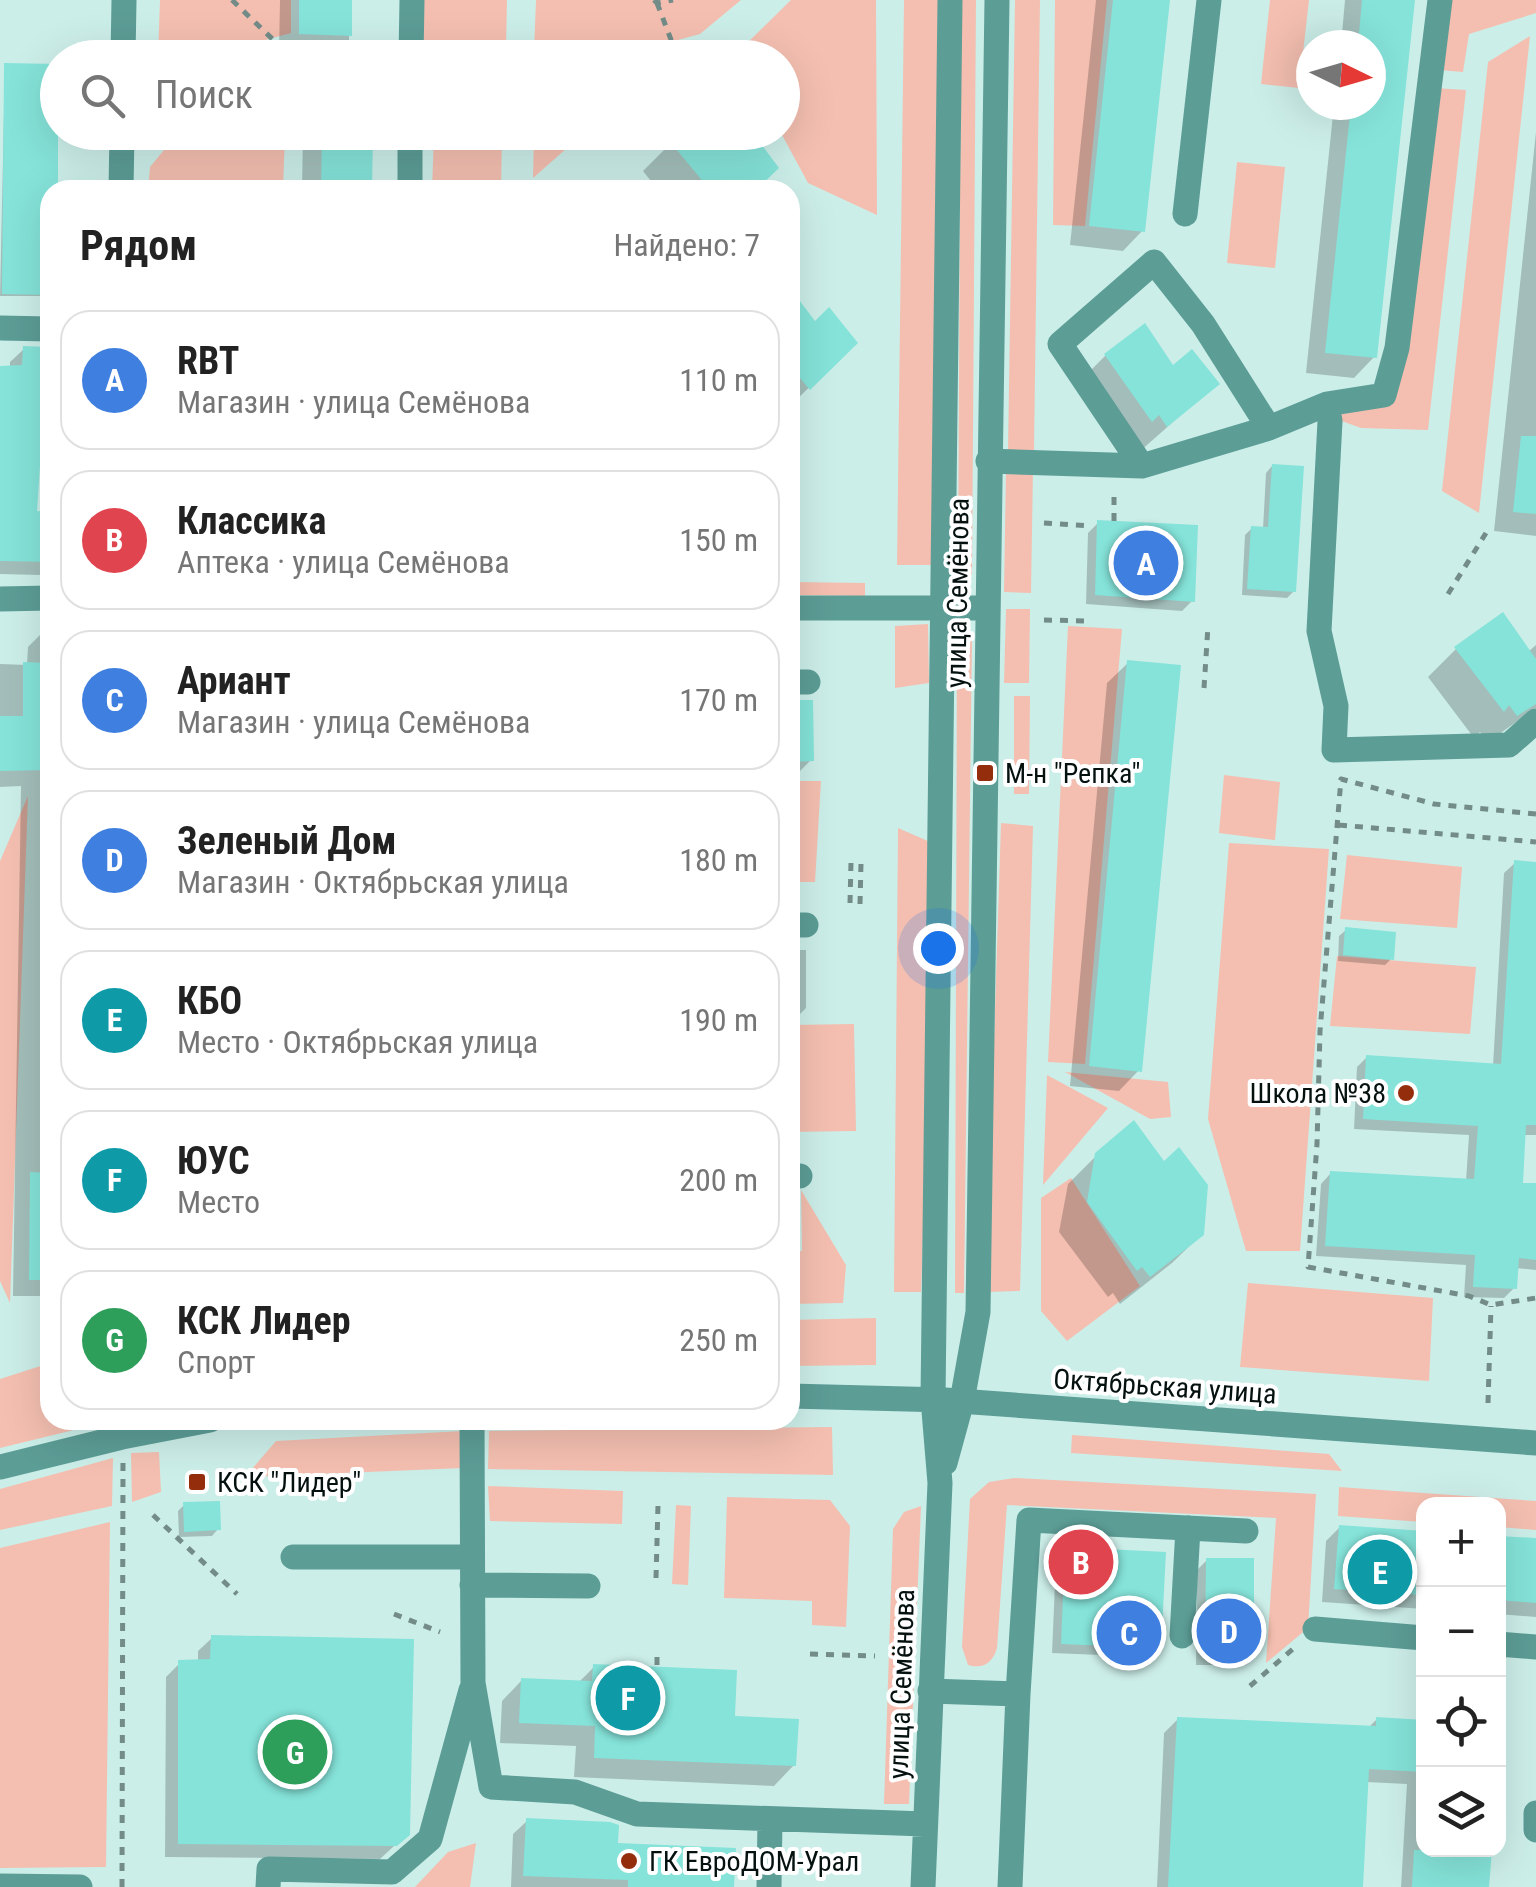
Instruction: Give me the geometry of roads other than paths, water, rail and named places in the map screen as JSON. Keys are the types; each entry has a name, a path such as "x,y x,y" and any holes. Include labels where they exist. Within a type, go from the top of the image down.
{"street":[{"path":"123,40 124,0"},
{"path":"411,40 412,0"},
{"name":"улица Семёнова","path":"923,1887 940,1483 933,1399 950,0"},
{"name":"улица Семёнова","path":"940,1483 962,1401 978,1312 996,0"},
{"path":"1185,214 1209,0"},
{"path":"988,461 1142,466 1268,428 1327,404 1384,395 1393,364 1440,0"},
{"path":"122,150 122,180"},
{"path":"410,150 410,180"},
{"path":"1142,466 1060,344 1154,262 1203,324 1268,428"},
{"path":"0,328 40,328"},
{"path":"1327,404 1330,421 1320,631 1336,706 1334,750 1509,745 1536,721"},
{"path":"0,599 40,598"},
{"path":"800,608 986,608"},
{"name":"Октябрьская улица","path":"800,1396 933,1399 1536,1443"},
{"path":"0,1467 155,1430"},
{"path":"472,1430 473,1683 491,1787 575,1792 637,1814 926,1824"},
{"path":"1010,1887 1028,1520 1246,1531"},
{"path":"1182,1636 1188,1528"},
{"path":"293,1557 472,1556"},
{"path":"472,1585 588,1586"},
{"path":"1315,1629 1416,1637"},
{"path":"1506,1645 1536,1647"},
{"path":"268,1887 269,1869 392,1872 430,1839 473,1683"},
{"path":"930,1691 1018,1694"},
{"path":"1536,1813 1536,1830"},
{"path":"769,1887 770,1819"},
{"path":"0,1886 80,1887"}],"place":[{"name":"RBT","path":"1146,563"},
{"name":"М-н \"Репка\"","path":"985,773"},
{"name":"Школа №38","path":"1406,1093"},
{"name":"КСК \"Лидер\"","path":"197,1482"},
{"name":"Классика","path":"1081,1562"},
{"name":"КБО","path":"1380,1572"},
{"name":"Зеленый Дом","path":"1229,1631"},
{"name":"Ариант","path":"1129,1633"},
{"name":"ЮУС","path":"628,1698"},
{"name":"КСК Лидер","path":"295,1752"},
{"name":"ГК ЕвроДОМ-Урал","path":"629,1861"}]}
